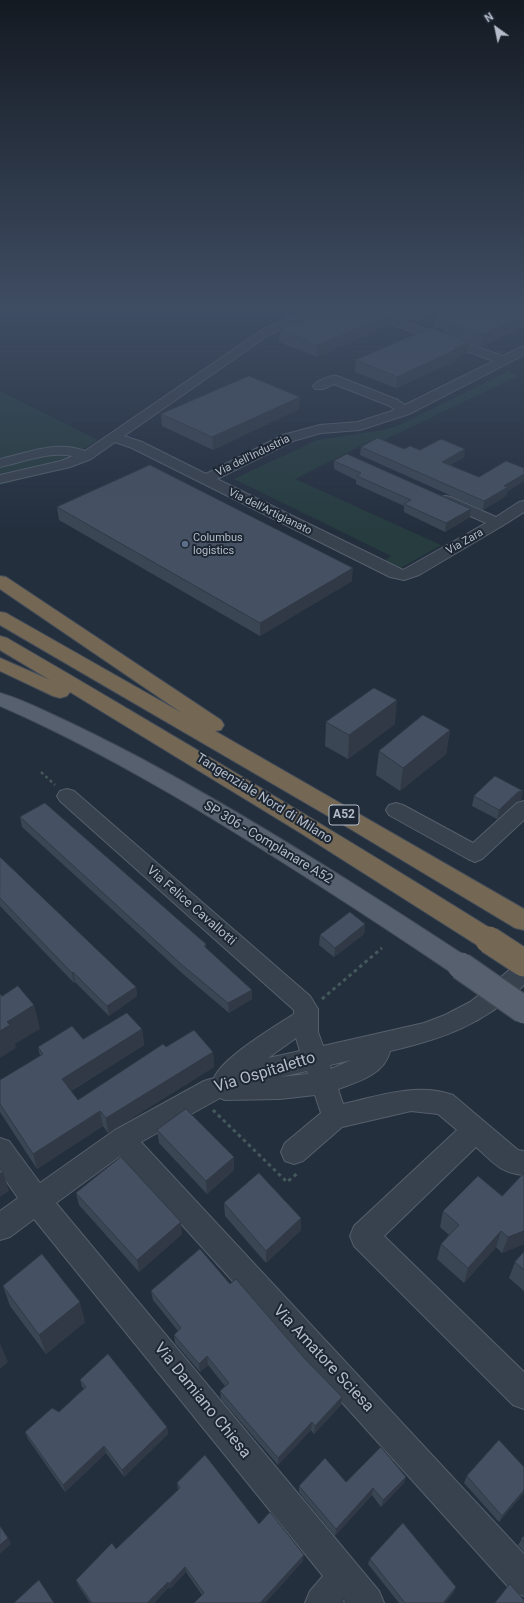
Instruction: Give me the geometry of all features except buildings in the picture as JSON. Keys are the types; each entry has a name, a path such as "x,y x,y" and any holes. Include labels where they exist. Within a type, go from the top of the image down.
{"highway":[{"path":"0,581 360,824"},
{"name":"Tangenziale Nord di Milano","path":"0,617 520,918"},
{"name":"Tangenziale Nord di Milano","path":"0,642 185,751 387,875 524,963"},
{"path":"0,664 185,751"}],"main road":[{"name":"SP 306 - Complanare A52","path":"0,699 97,743 236,822 406,929 524,1010"}],"street":[{"path":"0,479 59,466 86,456 193,383"},
{"path":"319,386 325,383"},
{"path":"342,383 394,404 404,411"},
{"name":"Via dell'Industria","path":"205,480 288,438 320,429 360,426 404,411 459,383"},
{"name":"Via dell'Artigianato","path":"114,438 137,445 396,574 404,575"},
{"path":"0,463 61,450 75,452 86,456"},
{"path":"435,496 497,523"},
{"name":"Via Zara","path":"404,575 497,523 524,505"},
{"name":"Via Felice Cavallotti","path":"67,796 290,992 306,1014"},
{"path":"396,810 475,854 524,808"},
{"name":"Via Ospitaletto","path":"0,1227 124,1138 206,1092 263,1070 424,1033 464,1018 483,1007 524,971"},
{"path":"306,1014 306,1032 335,1117"},
{"path":"206,1092 306,1014"},
{"path":"206,1092 323,1083 342,1078 360,1070 376,1058 380,1043"},
{"path":"294,1152 335,1117 411,1100 444,1103 512,1162 524,1163"},
{"path":"475,1130 364,1236 524,1394"},
{"name":"Via Amatore Sciesa","path":"124,1138 131,1150 524,1579"},
{"name":"Via Damiano Chiesa","path":"0,1150 36,1200 368,1603"},
{"path":"322,1603 346,1576"}],"path":[{"path":"306,1014 382,948"},
{"path":"206,1092 287,1182 303,1169 294,1152"}],"green space":[{"path":"484,383 504,383 382,441 376,438 295,479 441,545 401,568 385,560 391,556 234,479 317,440 384,430 402,424"},
{"path":"0,391 98,440 40,473 0,485"}],"place":[{"name":"Columbus logistics","path":"185,544"}]}
